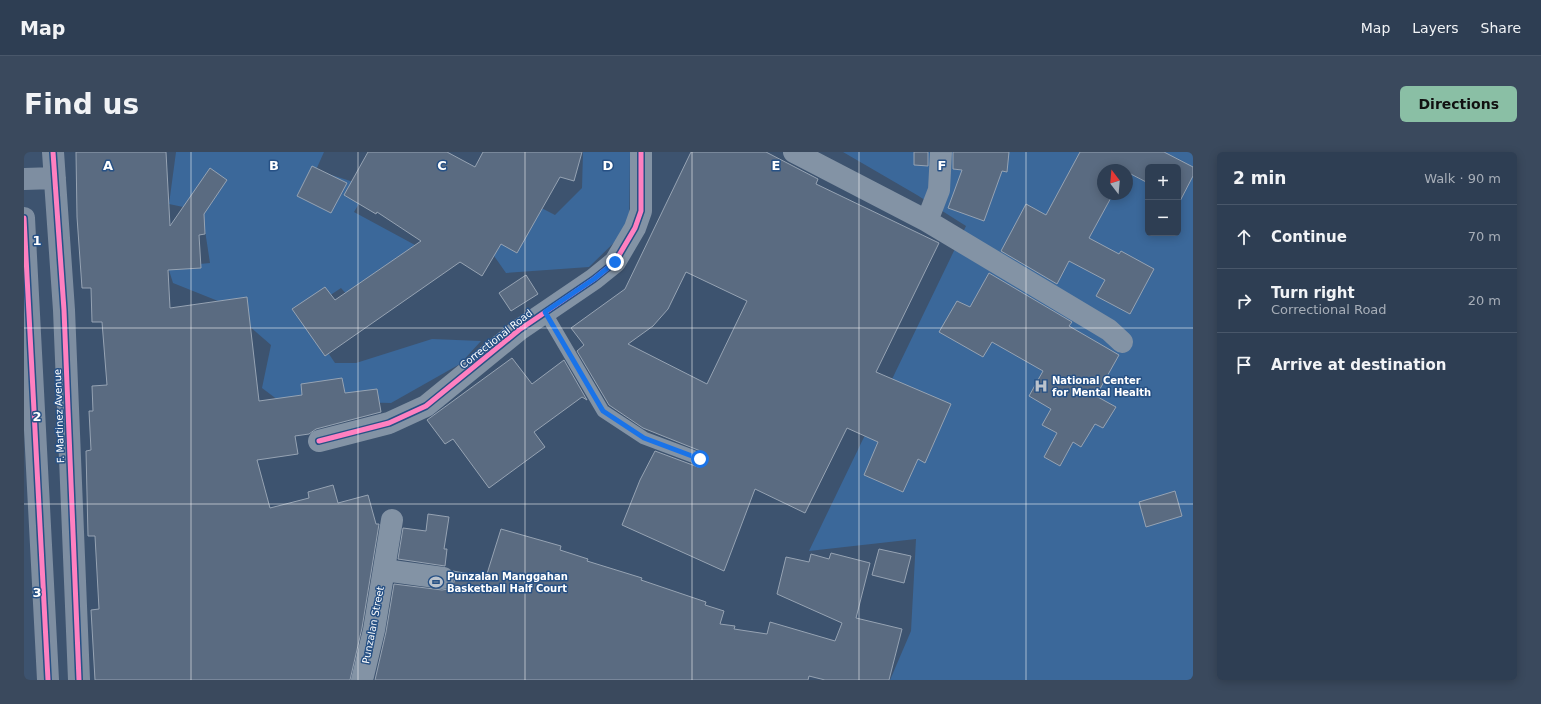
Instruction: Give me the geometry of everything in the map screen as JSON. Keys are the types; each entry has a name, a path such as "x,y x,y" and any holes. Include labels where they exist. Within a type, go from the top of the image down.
{"main road":[{"name":"F. Martinez Avenue","path":"53,152 64,310 79,680"},
{"path":"24,179 55,178"},
{"path":"24,218 28,367 48,680"}],"street":[{"name":"Correctional Road","path":"319,440 389,423 426,406 519,330 594,279 615,262 635,228 641,211 641,152"},
{"path":"794,152 927,221 1109,330 1122,342"},
{"path":"927,221 939,190 941,152"},
{"name":"Punzalan Street","path":"362,680 374,630 392,520"},
{"path":"384,570 442,578"}],"lane":[{"path":"545,312 603,411 644,438 700,459"}],"shaded area":[{"path":"176,152 324,152 316,170 369,187 354,212 415,245 348,296 341,288 302,314 335,363 356,363 432,339 481,341 460,364 391,403 278,400 262,388 271,345 223,303 173,283 168,267 210,263 202,211 169,204"},
{"path":"583,152 630,152 629,228 589,267 506,273 485,243 520,197 555,215 582,188"},
{"name":"National Center for Mental Health","path":"843,152 1193,152 1193,680 890,680 911,631 916,539 809,551 966,226 917,195"}],"building":[{"path":"76,152 166,152 170,226 210,168 227,180 204,214 205,234 199,235 201,268 168,270 170,308 247,297 259,401 302,395 301,384 342,378 345,393 377,389 381,412 316,429 309,434 295,436 298,454 257,460 270,508 309,498 308,492 333,485 338,503 368,495 376,524 379,524 362,628 350,680 95,680 91,610 99,609 95,536 88,536 86,451 91,450 89,411 93,411 92,386 107,385 102,322 92,322 91,288 82,288 77,217"},
{"path":"368,152 447,152 475,167 483,152 582,152 574,181 560,177 517,253 501,244 482,276 460,262 325,356 292,309 325,287 335,300 421,241 377,212 376,214 344,195"},
{"path":"691,152 766,152 818,179 816,184 939,243 876,372 951,404 925,463 918,459 903,492 864,475 878,442 847,428 805,513 755,489 724,571 622,525 640,480 655,451 698,467 705,465 708,457 703,452 643,428 609,405 577,351 584,345 571,328 625,289","holes":["686,272 747,301 707,384 628,344 653,326 668,309"]},
{"path":"914,152 928,152 928,166 914,165"},
{"path":"953,152 1009,152 1007,172 1002,171 984,221 948,208 962,170 953,169"},
{"path":"1080,152 1164,152 1193,167 1193,176 1181,199 1181,164 1145,164 1145,181 1133,175 1133,164 1097,164 1097,200 1110,200 1089,238 1119,254 1121,251 1154,269 1130,314 1096,296 1105,280 1069,261 1057,284 1001,251 1026,204 1046,215"},
{"path":"312,166 347,183 331,213 297,196"},
{"path":"989,273 1072,322 1069,326 1119,355 1096,396 1116,407 1103,428 1095,424 1081,447 1073,442 1060,466 1044,457 1057,433 1042,425 1051,409 1029,396 1043,371 992,342 983,357 939,332 957,301 970,307"},
{"path":"526,275 538,294 511,311 499,293"},
{"path":"512,358 532,384 564,360 587,400 582,397 534,432 545,447 489,488 453,439 445,444 427,420"},
{"path":"1175,491 1182,516 1146,527 1139,502"},
{"path":"428,514 449,517 444,549 447,549 445,566 398,559 403,528 426,531"},
{"path":"501,529 561,546 560,550 588,559 587,561 642,578 641,580 706,602 705,605 724,611 720,624 735,626 734,629 767,634 770,622 835,641 842,623 777,594 786,557 809,562 811,554 829,559 831,553 870,563 856,618 902,629 889,680 825,680 809,676 808,680 375,680 386,632 394,584 442,590 448,589 453,585 455,579 453,571 486,577"},
{"path":"879,549 911,556 904,583 872,575"}],"cycle path":[{"path":"53,152 64,310 79,680"},
{"path":"319,441 389,423 426,406 519,330 594,279 615,262 635,228 641,211 641,152"},
{"path":"24,218 48,680"}],"place":[{"name":"National Center for Mental Health","path":"1041,386"},
{"name":"Punzalan Manggahan Basketball Half Court","path":"436,582"}],"route":[{"path":"615,262 594,279 545,312 603,411 644,438 700,459"}]}
